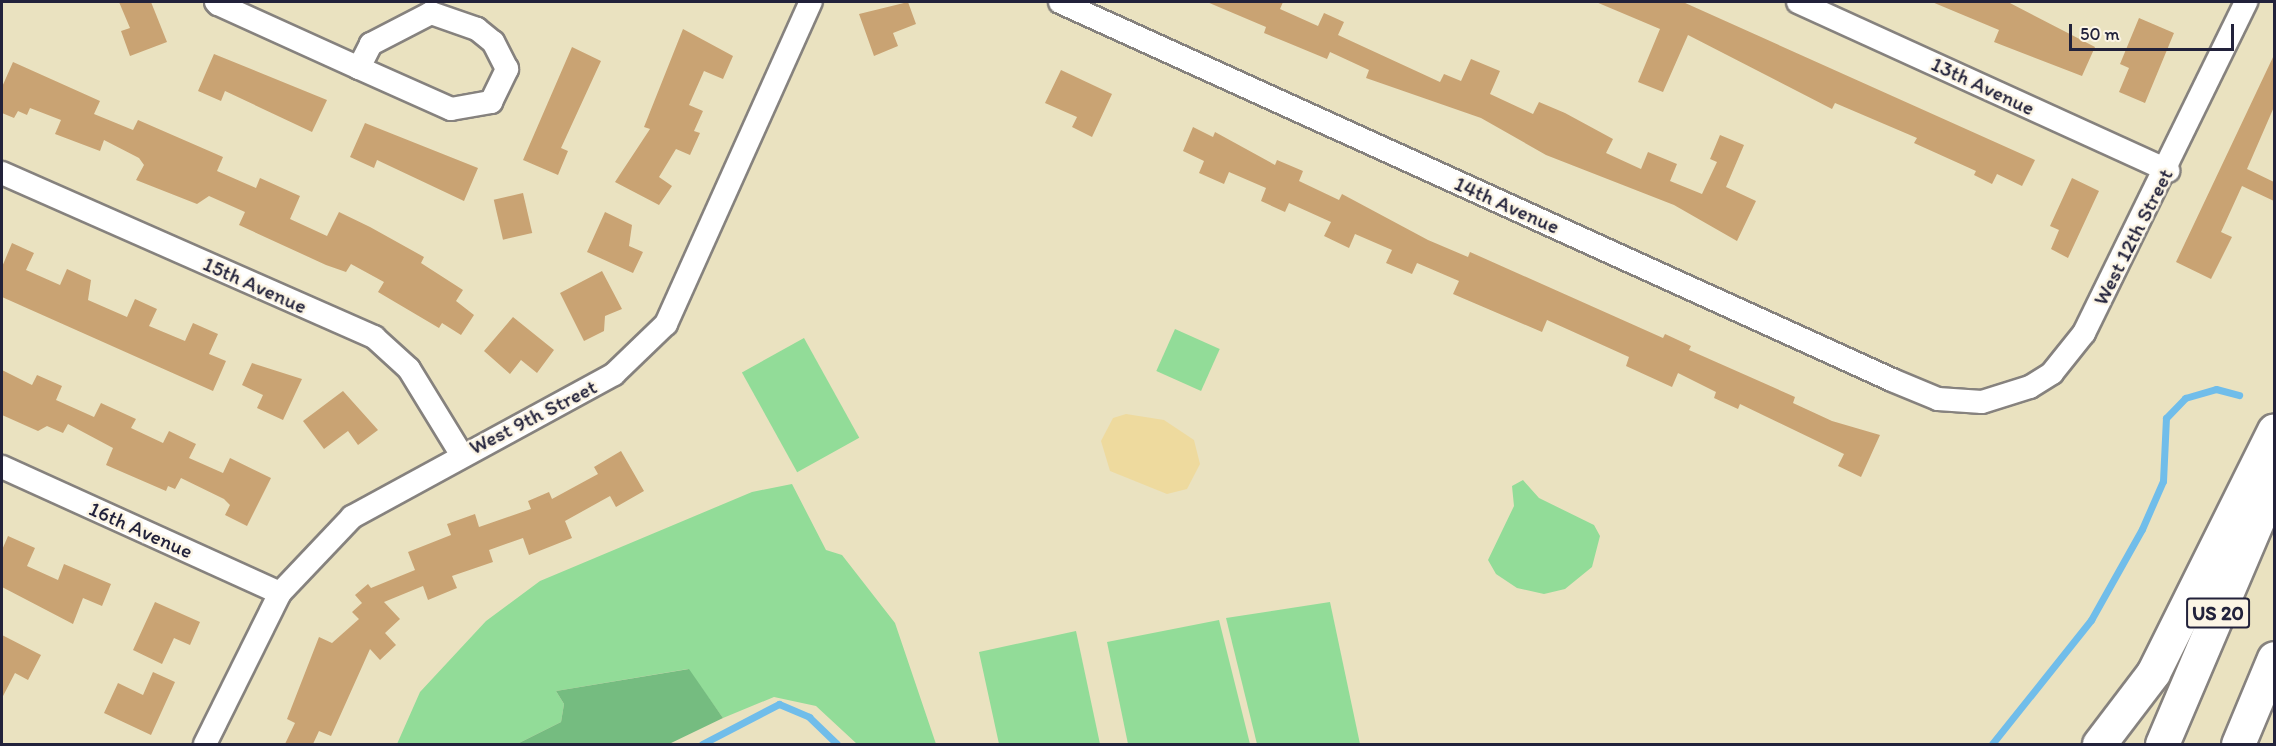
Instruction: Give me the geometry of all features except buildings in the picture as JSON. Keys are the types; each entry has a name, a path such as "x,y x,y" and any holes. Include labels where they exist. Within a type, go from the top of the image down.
{"main road":[{"path":"2099,744 2153,673 2274,430"},
{"name":"US 20","path":"2162,744 2274,482"},
{"path":"2238,744 2274,658"}],"street":[{"path":"216,2 359,68 464,111 490,102 507,69 492,42 477,29 431,14 371,44 359,68"},
{"name":"West 9th Street","path":"205,744 280,592 352,517 461,454 546,415 614,374 666,324 811,2"},
{"name":"14th Avenue","path":"1060,2 1892,380 1956,402"},
{"name":"13th Avenue","path":"1798,2 2168,171"},
{"name":"West 12th Street","path":"1956,402 2015,393 2052,372 2070,354 2168,171 2246,2"},
{"name":"15th Avenue","path":"2,172 374,337 410,369 461,454"},
{"name":"16th Avenue","path":"2,467 280,592"}],"green space":[{"path":"1175,329 1220,349 1201,391 1156,371"},
{"path":"804,338 859,438 797,472 742,372"},
{"path":"1523,480 1539,498 1594,525 1600,536 1592,567 1565,589 1544,594 1517,588 1496,574 1488,560 1514,506 1512,486"},
{"path":"792,484 826,550 842,555 895,623 936,744 857,744 816,706 774,697 723,718 688,669 556,691 564,704 561,722 517,744 397,744 420,692 486,621 540,581 752,492"},
{"path":"1330,602 1360,744 1257,744 1226,618"},
{"path":"1219,620 1250,744 1128,744 1107,642"},
{"path":"1076,631 1100,744 999,744 979,652"},
{"path":"689,669 723,718 669,744 517,744 561,722 564,704 556,691"}],"sand":[{"path":"1126,414 1164,420 1194,440 1200,464 1187,489 1167,494 1110,471 1101,441 1113,418"}],"waterway":[{"path":"1992,744 2091,620 2142,529 2163,481 2166,418 2185,398 2216,389 2239,395"},
{"path":"702,744 779,704 809,717 837,744"}]}
